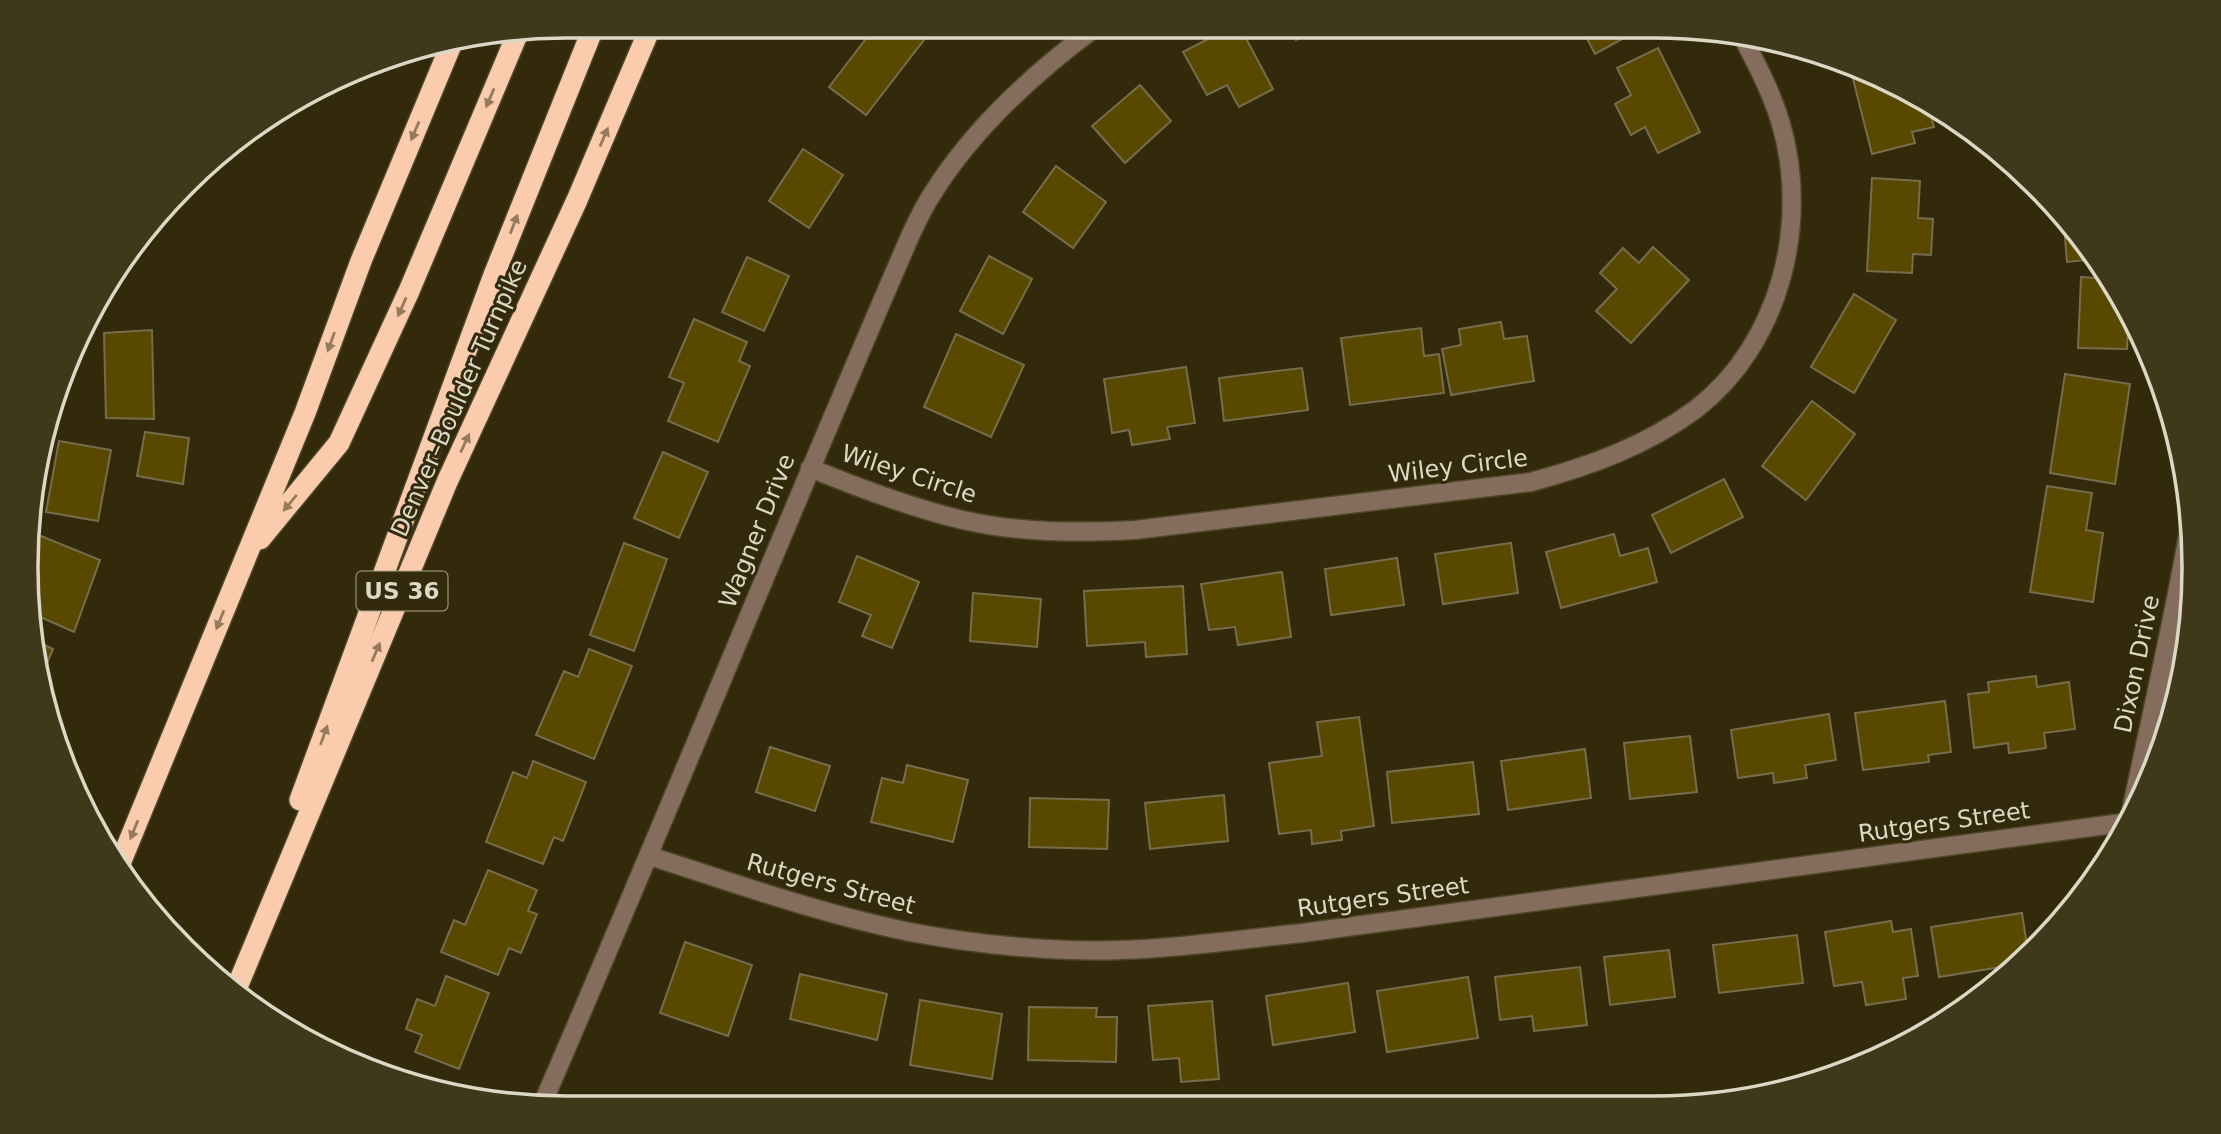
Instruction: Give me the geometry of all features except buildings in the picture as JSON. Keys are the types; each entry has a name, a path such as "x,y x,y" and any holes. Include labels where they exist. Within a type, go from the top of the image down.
{"highway":[{"path":"234,977 494,275 589,38"},
{"name":"Denver–Boulder Turnpike","path":"239,981 447,482 578,200 646,38"},
{"path":"246,556 340,443 409,291 514,42"},
{"path":"124,854 305,413 361,261 448,53"}],"street":[{"name":"Wagner Drive","path":"546,1095 650,856 810,468 911,234 930,197 958,157 994,117 1060,54 1081,38"},
{"name":"Wiley Circle","path":"810,468 963,520 1026,530 1087,532 1135,530 1531,482 1584,468 1626,451 1667,429 1697,408 1725,383 1758,335 1775,300 1793,217 1790,170 1781,124 1764,79 1748,47"},
{"name":"Dixon Drive","path":"2137,779 2182,572"},
{"name":"Rutgers Street","path":"650,856 786,901 911,932 1018,947 1072,950 1170,947 1302,933 2116,823"}]}
